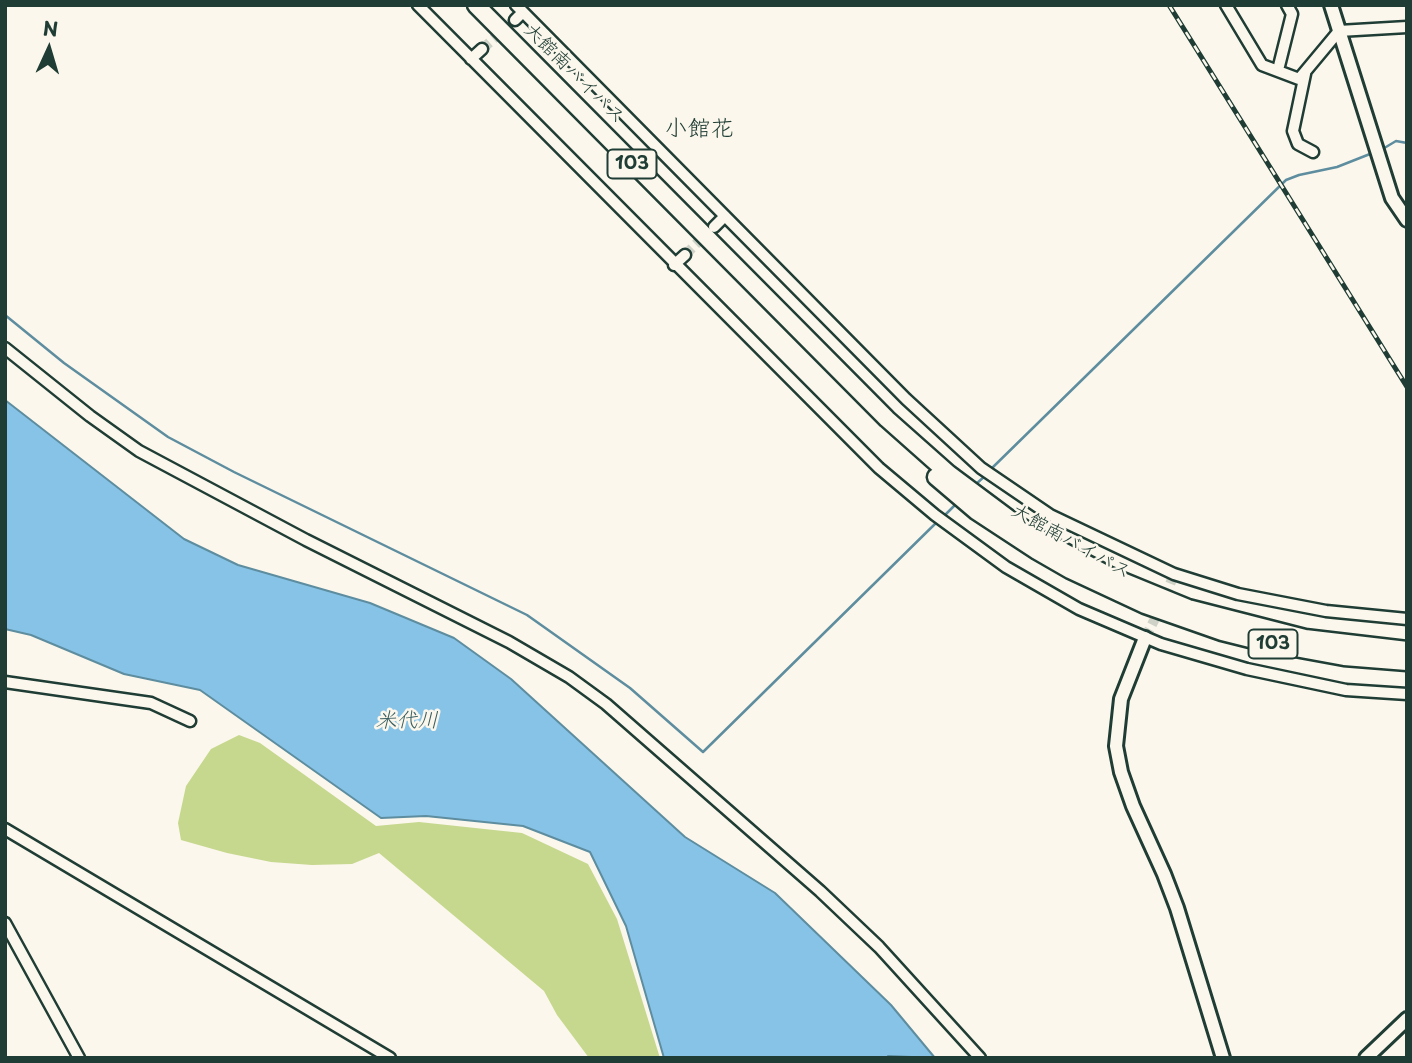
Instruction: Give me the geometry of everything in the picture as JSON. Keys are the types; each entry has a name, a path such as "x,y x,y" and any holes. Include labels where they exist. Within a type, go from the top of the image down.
{"highway":[{"name":"大館南バイパス","path":"477,5 789,322 882,423 1026,545 1070,570 1145,605 1222,632 1306,651 1407,662"},
{"name":"大館南バイパス","path":"980,506 1073,557 1188,608 1305,638 1407,650"}],"street":[{"path":"418,5 879,468 946,523 1006,567 1079,609 1145,638 1247,669 1346,690 1407,694"},
{"path":"1226,5 1262,65 1299,79 1339,31 1407,27"},
{"path":"1278,70 1292,14 1287,5"},
{"path":"1331,5 1392,198 1407,220"},
{"path":"514,20 519,9 906,399 987,472 1050,515 1174,574 1238,594 1326,611 1407,619"},
{"path":"471,59 482,49"},
{"path":"1305,74 1293,131 1298,144 1313,152"},
{"path":"714,227 724,216"},
{"path":"674,265 685,255"},
{"path":"5,348 90,416 139,451 306,540 509,642 569,677 607,704 820,891 879,947 981,1058"},
{"path":"1145,638 1121,699 1116,747 1118,759 1133,806 1177,908 1223,1058"},
{"path":"5,682 151,703 190,721"},
{"path":"5,829 390,1058"},
{"path":"5,923 79,1058"},
{"path":"1366,1058 1407,1019"}],"green space":[{"path":"239,735 260,743 376,826 419,822 522,833 588,864 617,919 660,1058 589,1058 557,1015 544,991 379,853 352,864 312,865 271,862 181,840 178,823 186,786 211,749"}],"water":[{"name":"米代川","path":"5,400 184,539 238,565 370,603 454,638 511,679 685,837 775,893 891,1005 935,1058 664,1058 626,926 590,852 523,826 426,816 381,818 200,690 124,674 31,635 5,629"}],"waterway":[{"path":"1381,150 1396,141 1407,143"},
{"path":"990,470 1286,180 1337,167 1375,152"},
{"path":"5,315 64,363 168,437 527,615 630,688 703,752 938,521"},
{"path":"975,485 986,475"},
{"path":"943,517 958,502"}],"tunnel":[{"path":"482,49 515,20"},
{"path":"685,255 708,232"},
{"path":"1145,638 1174,574"}],"railway":[{"path":"1169,5 1407,387"}],"district":[{"name":"小館花","path":"699,130"}]}
